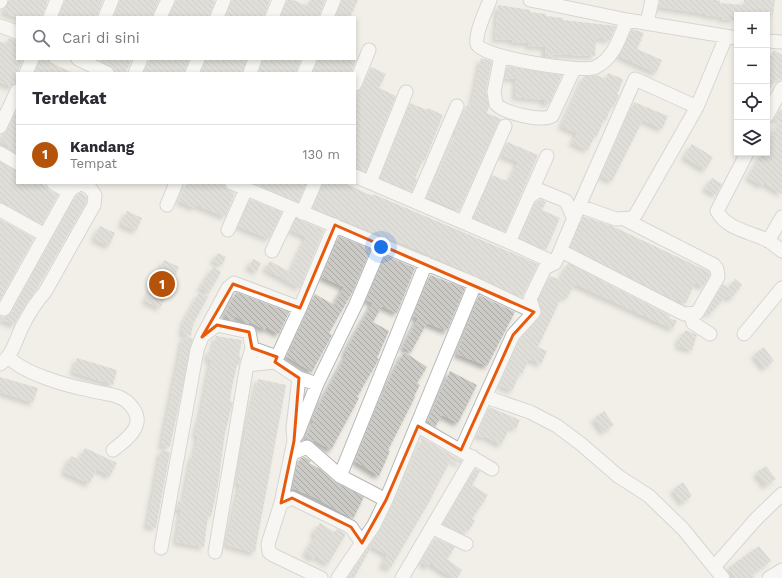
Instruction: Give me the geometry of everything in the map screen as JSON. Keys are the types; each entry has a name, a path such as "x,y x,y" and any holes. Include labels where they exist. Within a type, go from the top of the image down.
{"street":[{"path":"50,16 57,0"},
{"path":"105,16 112,0"},
{"path":"160,16 168,0"},
{"path":"216,16 224,0"},
{"path":"272,16 279,0"},
{"path":"327,16 334,0"},
{"path":"490,0 480,25 477,44 480,49 501,56 574,69 591,69 605,60 615,48 627,20"},
{"path":"530,0 627,20 732,38 697,107 636,214 632,218 626,220"},
{"path":"647,23 652,0"},
{"path":"0,26 16,32"},
{"path":"770,41 782,42"},
{"path":"356,82 369,50"},
{"path":"501,56 494,92 496,104 511,112 541,119 548,118 554,114 574,69"},
{"path":"26,72 32,60"},
{"path":"135,72 141,60"},
{"path":"192,72 198,60"},
{"path":"250,72 255,60"},
{"path":"304,72 310,60"},
{"path":"83,63 105,72"},
{"path":"534,312 530,299 545,268 555,263 561,251 579,206 635,79 697,107"},
{"path":"770,110 782,88"},
{"path":"370,182 406,92"},
{"path":"0,127 16,93"},
{"path":"416,202 457,106"},
{"path":"464,222 505,126"},
{"path":"0,153 16,162"},
{"path":"510,242 547,156"},
{"path":"746,156 716,211 720,217 734,227 768,241 782,251"},
{"path":"356,176 510,242 555,263"},
{"path":"57,184 71,188 81,184 94,191 96,200 45,292 39,299 4,360 27,370 80,388 118,396 132,406 136,412 136,426 130,435 113,450"},
{"path":"166,205 176,184"},
{"path":"234,184 426,263 534,312"},
{"path":"272,251 314,184"},
{"path":"4,309 71,188"},
{"path":"228,230 246,189"},
{"path":"528,198 539,190 566,201 574,219"},
{"path":"561,251 684,314 691,314 699,311 718,277 717,269 714,265 626,220 616,219 579,206"},
{"path":"0,210 45,235"},
{"path":"768,241 782,217"},
{"path":"276,359 300,308 335,225"},
{"path":"321,578 269,552 268,544 280,503 294,441 317,384 356,304 381,244"},
{"path":"340,476 426,263"},
{"path":"161,548 197,350 202,337 228,288 233,284 300,308"},
{"path":"338,578 362,544 386,500 418,426 475,284"},
{"path":"744,334 782,288"},
{"path":"461,450 513,335 534,312"},
{"path":"691,314 693,323 710,334"},
{"path":"202,337 217,325 249,332 252,348 247,365 215,552"},
{"path":"252,348 276,359 299,378 317,384"},
{"path":"247,365 276,359"},
{"path":"294,441 294,420 299,378"},
{"path":"486,397 530,412 557,426 581,444 618,476 649,496 683,529 723,578"},
{"path":"418,426 492,469"},
{"path":"291,454 307,447 340,476 386,500"},
{"path":"402,578 433,528 473,457"},
{"path":"714,567 757,518 782,494"},
{"path":"280,503 292,498 351,527 362,544"},
{"path":"433,528 466,544"},
{"path":"769,578 782,570"}],"highlighted area":[{"path":"335,225 534,312 513,335 461,450 418,426 386,500 362,543 351,527 292,498 281,503 294,441 299,378 275,362 277,357 252,348 249,332 217,325 202,337 233,284 300,308"}],"building":[{"path":"9,0 48,0 42,16 15,17 3,12"},
{"path":"65,0 103,0 97,16 59,16"},
{"path":"120,0 159,0 152,16 114,16"},
{"path":"176,0 215,1 209,16 169,16"},
{"path":"232,0 270,0 264,16 226,16"},
{"path":"287,0 293,0 307,6 310,0 325,0 319,16 281,16"},
{"path":"342,0 358,0 350,16 336,16"},
{"path":"660,0 716,0 720,1 720,3 744,5 744,0 775,0 773,15 770,15 770,12 734,12 734,20 659,7"},
{"path":"498,5 530,10 530,12 546,14 546,16 563,18 563,20 616,26 610,40 596,38 595,56 549,54 561,59 545,57 545,47 528,46 529,43 512,42 512,40 495,39"},
{"path":"632,29 644,33 637,49 662,60 656,73 619,56"},
{"path":"9,38 16,40 16,60 23,60 17,72 16,72 16,84 10,87 0,82 0,42 6,44"},
{"path":"774,50 782,55 782,80 777,77 770,89 770,84 770,56"},
{"path":"481,58 492,61 486,91 489,106 487,113 501,119 459,211 427,197 457,132 455,131 461,118 468,104 471,106"},
{"path":"40,60 51,60 50,62 71,72 35,72"},
{"path":"99,60 132,60 126,72 114,72 111,66"},
{"path":"150,60 189,60 184,72 144,72"},
{"path":"206,60 247,60 242,72 201,72"},
{"path":"263,60 301,60 296,72 258,72"},
{"path":"318,60 356,60 351,72 313,72"},
{"path":"507,66 562,75 549,104 544,103 544,100 515,97 516,79 505,78"},
{"path":"371,67 386,74 379,88 396,96 366,172 356,167 356,101"},
{"path":"608,73 623,79 617,95 619,95 613,108 611,107 606,120 604,119 597,136 595,135 588,150 572,143 577,133 561,126 584,76 597,75 605,79"},
{"path":"634,102 668,116 662,129 643,120 612,181 601,176"},
{"path":"410,103 427,110 428,108 443,115 425,160 423,160 415,178 417,179 412,192 380,178"},
{"path":"780,109 782,110 782,194 764,183 762,186 748,177 761,156 770,156 770,139 780,122 775,118"},
{"path":"16,112 16,153 7,148 9,146 0,141"},
{"path":"507,142 538,155 505,232 473,218 492,175 509,182 518,162 501,155"},
{"path":"692,144 713,157 705,170 684,157"},
{"path":"0,162 16,170 16,184 43,184 49,190 58,195 42,224 0,202"},
{"path":"712,178 722,184 716,195 705,188"},
{"path":"187,184 224,184 226,188 235,193 225,217 196,205 194,208 179,201"},
{"path":"255,184 306,184 298,202"},
{"path":"323,184 346,184 538,264 522,297 418,250 313,208"},
{"path":"81,192 87,197 86,203 38,287 14,325 0,319 0,316 5,317 11,313 76,196"},
{"path":"250,199 282,212 269,239 238,226"},
{"path":"540,199 546,202 542,210 560,218 546,250 520,238 535,203"},
{"path":"127,211 142,218 136,231 121,224"},
{"path":"583,216 612,226 709,271 710,275 703,287 695,283 686,303 678,299 677,301 570,247"},
{"path":"296,218 324,230 300,288 265,269 270,261 290,272 306,237 291,230"},
{"path":"0,219 34,238 0,300"},
{"path":"100,226 115,233 109,246 94,239"},
{"path":"339,236 371,249 352,293 329,333 332,335 312,372 286,356 290,349 298,351 291,347 315,294 334,305 344,287 322,277"},
{"path":"218,253 226,257 222,265 213,261"},
{"path":"385,255 415,268 397,313 382,306 373,322 389,331 377,358 379,359 357,397 359,398 331,450 314,440 313,442 305,438 314,421 312,418 347,354 345,353 351,341 373,303 366,300"},
{"path":"253,259 261,263 257,272 248,267"},
{"path":"164,260 179,267 160,308 145,301"},
{"path":"568,263 670,316 669,318 677,321 673,329 575,284 567,298 562,296 538,347 547,351 541,364 529,359 522,374 520,373 512,391 499,385 520,339 541,315 539,300 550,276 560,280"},
{"path":"213,267 221,272 209,293 200,288"},
{"path":"430,275 465,288 447,331 427,323 411,352 403,347 418,318 413,316"},
{"path":"735,279 742,285 731,299 726,296 709,315 706,313 723,284 728,288"},
{"path":"236,292 289,312 279,334 266,327 265,330 250,322 248,324 235,316 232,320 224,315"},
{"path":"199,293 208,297 193,324 191,336 182,334 184,321"},
{"path":"479,295 515,312 487,366 457,354"},
{"path":"686,330 697,335 692,350 678,346 680,341 678,340"},
{"path":"216,336 242,340 239,356 241,357 239,365 237,364 232,387 230,401 233,402 225,433 218,485 211,517 208,516 204,547 176,542 181,510 176,509 178,501 183,502 192,455 194,456 198,436 195,435 201,413 211,360 207,359 209,350 212,351"},
{"path":"183,337 193,338 170,447 161,446"},
{"path":"764,347 774,361 764,368 754,355"},
{"path":"404,352 427,367 417,383 420,385 388,450 390,451 379,476 355,461 377,405"},
{"path":"77,358 117,370 113,385 73,372"},
{"path":"450,371 477,385 458,423 442,415 435,427 427,422"},
{"path":"0,377 38,388 33,403 0,392"},
{"path":"258,379 286,385 255,552 251,552 226,545 240,484 237,484 246,429"},
{"path":"489,407 520,420 516,429 511,426 501,445 484,436 483,438 477,435"},
{"path":"604,411 614,425 603,432 594,419"},
{"path":"421,437 462,461 460,464 451,459 429,502 390,569 382,565 387,555 370,545 381,529 422,440 420,439"},
{"path":"85,448 117,463 110,476 97,469 89,484 64,472 71,456 79,460"},
{"path":"161,450 170,452 156,528 147,526"},
{"path":"305,457 311,461 309,463 320,469 335,482 364,497 353,519 314,497 292,488 297,465 301,458"},
{"path":"766,466 776,479 766,486 756,473"},
{"path":"475,469 480,471 472,485 488,495 472,519 475,521 468,531 466,530 463,534 443,524"},
{"path":"683,482 692,496 682,503 673,490"},
{"path":"320,523 334,532 337,529 346,534 328,564 315,556 314,559 305,553 316,536 313,533"},
{"path":"435,538 455,547 447,559 462,570 457,578 452,578 430,563 428,567 421,562"},
{"path":"369,546 371,547 354,578 348,578"},
{"path":"759,546 771,561 752,574 755,578 736,578 728,568"}],"place":[{"name":"Kandang","path":"162,284"}]}
